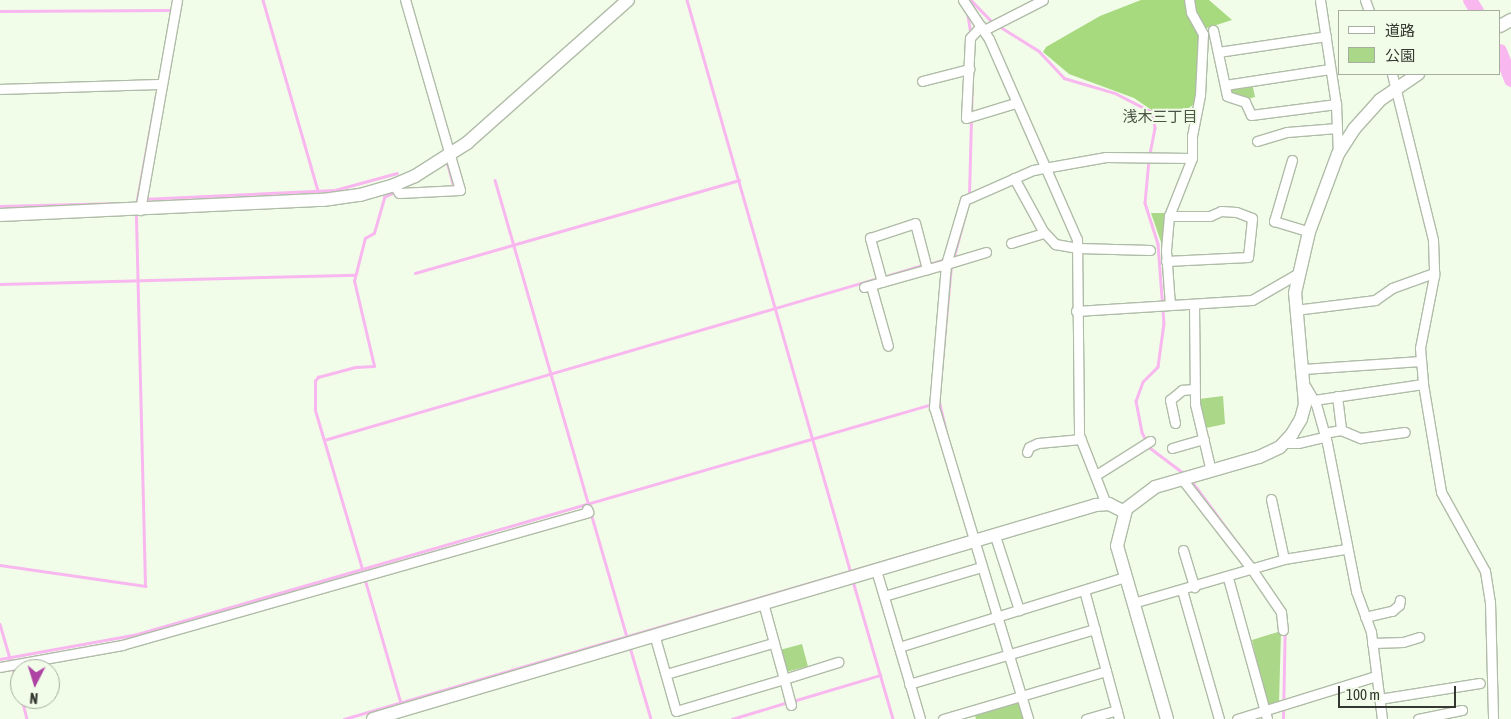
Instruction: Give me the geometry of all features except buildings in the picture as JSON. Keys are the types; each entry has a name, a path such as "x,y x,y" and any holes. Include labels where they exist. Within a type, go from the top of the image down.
{"street":[{"path":"140,210 177,0"},
{"path":"394,185 399,193 460,190 451,154 404,0"},
{"path":"0,215 323,200 360,195 394,185 451,154 510,106 628,0"},
{"path":"963,0 983,28 1015,103 1045,165 1078,248 1076,311 1081,439 1106,504"},
{"path":"1015,103 966,118 970,38 983,28 1043,0"},
{"path":"1170,305 1166,261 1169,216 1192,158 1192,136 1200,95 1203,34 1191,12 1189,0"},
{"path":"1320,0 1336,104 1338,154"},
{"path":"1213,30 1227,96 1245,102 1251,115 1336,104"},
{"path":"1218,52 1326,36"},
{"path":"922,81 969,69"},
{"path":"1225,85 1330,70"},
{"path":"1392,75 1397,87 1433,240 1434,273 1422,335 1421,361 1423,384 1441,492 1485,571 1490,602 1493,719"},
{"path":"1167,719 1125,577 1117,536 1125,512 1129,504 1155,487 1259,457 1284,443 1301,419 1306,387 1295,310 1297,274 1309,232 1338,154 1354,129 1397,87 1416,75"},
{"path":"0,89 162,84"},
{"path":"1257,141 1287,132 1337,128"},
{"path":"1028,719 934,407 946,264 965,200 1014,178 1045,165 1106,157 1192,158"},
{"path":"1292,160 1274,222 1309,232"},
{"path":"1014,178 1044,233 1055,244 1078,248 1150,250"},
{"path":"1166,261 1248,257 1252,218 1236,212 1221,211 1210,216 1169,216"},
{"path":"882,282 870,238 915,223 927,269"},
{"path":"1011,243 1044,233"},
{"path":"888,346 868,286 986,252"},
{"path":"1295,310 1376,300 1392,288 1434,273"},
{"path":"1076,311 1252,300 1297,274"},
{"path":"1194,304 1194,389 1211,471"},
{"path":"1303,368 1421,361"},
{"path":"1314,400 1414,388 1423,384"},
{"path":"1306,387 1314,400 1325,435 1346,549 1372,643 1382,719"},
{"path":"1175,423 1170,400 1182,390 1194,389"},
{"path":"1337,396 1341,430"},
{"path":"1284,443 1298,444 1341,430 1360,438 1405,432"},
{"path":"1027,452 1029,447 1038,443 1081,439"},
{"path":"1172,448 1204,439"},
{"path":"1096,475 1150,441"},
{"path":"1188,477 1281,612 1283,630"},
{"path":"1271,499 1284,559"},
{"path":"373,719 654,634 1106,504 1125,512"},
{"path":"0,667 122,645 588,512 588,508"},
{"path":"995,536 1020,610"},
{"path":"1133,603 1228,578 1251,568 1284,559 1346,549"},
{"path":"1183,550 1194,587"},
{"path":"884,596 981,567"},
{"path":"876,570 920,719"},
{"path":"899,647 1125,577"},
{"path":"1228,578 1266,715"},
{"path":"1084,590 1118,715 1086,719"},
{"path":"1182,590 1219,719"},
{"path":"1365,617 1392,611 1399,605 1400,600"},
{"path":"763,603 792,705"},
{"path":"909,684 1008,657 1095,629"},
{"path":"654,634 677,715 838,662"},
{"path":"1372,643 1403,642 1419,637"},
{"path":"666,674 773,643"},
{"path":"943,719 1106,671"},
{"path":"1237,719 1266,715 1376,676"},
{"path":"1379,699 1480,683"},
{"path":"1418,719 1462,710"}],"green space":[{"path":"1141,0 1209,0 1232,20 1207,28 1199,38 1197,93 1193,105 1183,112 1156,113 1134,98 1069,74 1043,52 1046,47 1100,16"},
{"path":"1252,83 1255,97 1248,99 1230,92 1229,87"},
{"path":"1151,213 1167,213 1163,248"},
{"path":"1223,396 1225,424 1206,428 1199,399"},
{"path":"1281,631 1279,703 1267,706 1252,640"},
{"path":"802,644 808,666 785,672 779,650"},
{"path":"1014,701 1019,704 1023,719 976,719 974,713"}],"waterway":[{"path":"263,0 318,191"},
{"path":"687,0 851,573"},
{"path":"971,0 992,22"},
{"path":"1470,0 1476,10"},
{"path":"967,9 971,33"},
{"path":"0,11 172,10"},
{"path":"999,26 1039,51 1064,78 1115,93 1152,112 1155,128 1150,154"},
{"path":"969,195 973,43"},
{"path":"1501,54 1511,80"},
{"path":"136,205 156,95"},
{"path":"1149,160 1145,203 1158,244 1164,323 1158,367 1143,382 1136,401 1142,432 1149,447 1186,475"},
{"path":"447,161 454,187"},
{"path":"143,199 335,190 397,173"},
{"path":"495,180 589,505"},
{"path":"415,273 739,180"},
{"path":"362,569 315,410 315,381 318,377 356,367 374,366 354,281 365,238 374,233 384,197 397,191"},
{"path":"953,260 969,200"},
{"path":"0,206 119,203"},
{"path":"0,565 145,586 136,213"},
{"path":"929,264 945,259"},
{"path":"883,277 923,265"},
{"path":"940,384 951,265"},
{"path":"0,284 355,275"},
{"path":"324,440 878,278"},
{"path":"939,400 949,443"},
{"path":"0,659 134,635 932,404"},
{"path":"1191,480 1247,556"},
{"path":"591,513 627,637"},
{"path":"344,719 970,536"},
{"path":"365,579 402,706"},
{"path":"853,581 893,719"},
{"path":"1283,719 1285,613"},
{"path":"0,624 10,659"},
{"path":"630,647 651,719"},
{"path":"793,701 880,675"},
{"path":"732,719 788,702"},
{"path":"24,709 27,719"}],"district":[{"name":"浅木三丁目","path":"1160,117"}]}
